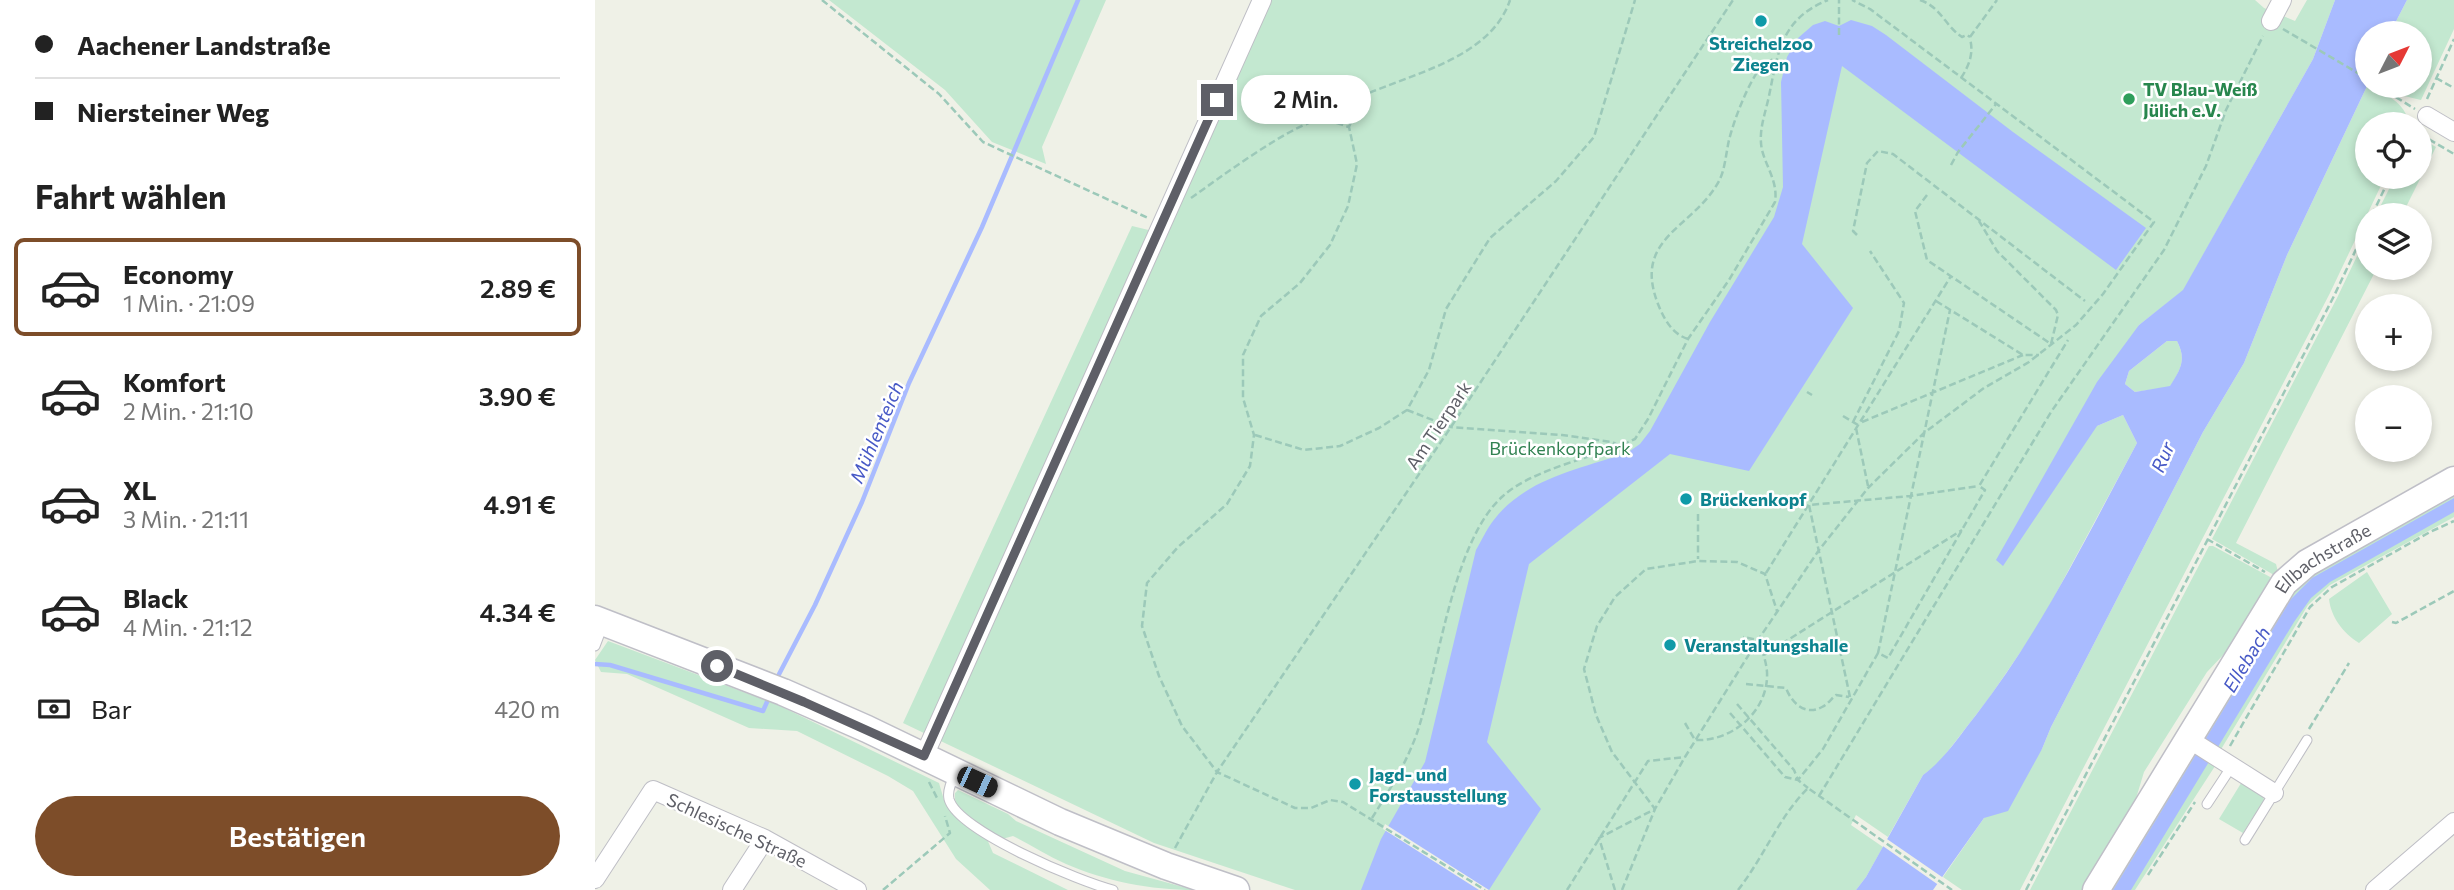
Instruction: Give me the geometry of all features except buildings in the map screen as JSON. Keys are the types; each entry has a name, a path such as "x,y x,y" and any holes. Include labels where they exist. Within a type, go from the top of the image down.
{"main road":[{"name":"Ellbachstraße","path":"2097,890 2192,741 2284,583 2307,563 2454,480"},
{"path":"598,629 773,688 924,765 956,772 1060,822 1166,866 1236,890"}],"street":[{"path":"924,765 1171,200 1262,0"},
{"path":"2271,21 2282,0"},
{"path":"2424,110 2454,132"},
{"path":"2192,741 2274,793"},
{"name":"Schlesische Straße","path":"595,879 653,790 765,839 857,890"},
{"path":"2375,890 2454,822"},
{"path":"732,890 765,839"}],"lane":[{"path":"2245,840 2307,740"},
{"path":"2207,804 2223,761"},
{"path":"956,772 949,787 949,799 955,811 967,822 1030,858 1113,890"}],"path":[{"path":"822,0 939,94 983,142 1161,224"},
{"path":"1171,200 1188,201 1254,154 1310,122 1322,120 1384,86 1418,76 1488,36 1506,11 1510,0"},
{"path":"1254,435 1304,450 1340,446 1380,428 1408,410 1429,370 1446,309 1490,238 1556,181 1594,136 1635,0"},
{"name":"Am Tierpark","path":"1166,866 1217,772 1451,427 1733,0"},
{"path":"1371,818 1398,777 1417,733 1466,553 1486,516 1503,495 1528,480 1635,439 1648,419 1688,339 1729,280 1775,202 1777,189 1762,149 1761,123 1776,58 1798,17 1809,8 1828,0"},
{"path":"1839,0 1839,35"},
{"path":"1622,890 1655,809 1695,740 1777,611 1819,550 1868,488 1924,433 1985,388 2039,355 2076,325 2154,222 1870,9 1852,0"},
{"path":"1920,0 1937,8 1956,33 1962,37 1970,37"},
{"path":"1970,37 1997,0"},
{"path":"1819,796 2051,412 2164,250 2206,166 2226,110 2271,21"},
{"path":"2287,31 2355,71"},
{"path":"1961,78 1973,48 1970,37"},
{"path":"2398,98 2424,110 2454,39"},
{"path":"1688,339 1672,330 1663,316 1652,287 1651,267 1658,248 1699,207 1721,178 1730,136 1745,100 1762,65 1776,58"},
{"path":"2436,78 2454,88"},
{"path":"1362,96 1349,127 1357,164 1348,206 1330,246 1300,283 1261,316 1243,355 1243,398 1254,435 1249,466 1227,504 1178,547 1147,583 1142,626 1182,726 1217,772 1295,808 1311,808 1330,800 1343,802 1485,890"},
{"path":"1951,165 1995,105"},
{"path":"1322,120 1349,127"},
{"path":"2432,141 2454,154"},
{"path":"1857,235 1853,231 1867,163 1878,151 1893,154 2085,301"},
{"path":"1927,195 1915,211 1927,260 2051,344"},
{"path":"1979,221 1997,251 2056,310 2058,314 2051,344"},
{"path":"1853,422 1899,331 1904,303 1870,251"},
{"path":"2026,890 2355,252"},
{"path":"1765,574 1951,276"},
{"path":"1936,300 2024,355"},
{"path":"1798,780 1823,749 1878,653 1950,310"},
{"path":"1979,486 2068,340"},
{"path":"1858,425 2024,355 2039,355"},
{"path":"1807,392 1812,396"},
{"path":"1408,410 1451,427 1562,435 1612,442 1620,446"},
{"path":"1843,416 1858,425"},
{"path":"1858,425 1868,488"},
{"path":"1809,505 1910,496 1979,486 1986,490 1888,658 1878,653"},
{"path":"1809,505 1851,699"},
{"path":"1697,513 1698,561"},
{"path":"2223,761 2310,607 2332,587 2454,521"},
{"path":"1764,655 1965,528"},
{"path":"2207,539 2284,583"},
{"path":"1655,809 1612,752 1596,715 1584,669 1597,626 1615,597 1646,569 1698,561 1737,562 1765,574 1777,611"},
{"path":"2392,622 2396,623 2454,591"},
{"path":"1743,637 1758,640"},
{"path":"1695,740 1713,741 1741,726 1758,707 1766,685 1767,673 1758,640"},
{"path":"2307,740 2306,733 2349,663"},
{"path":"1746,684 1786,688 1790,699 1801,709 1814,710 1826,705 1836,695 1851,699"},
{"path":"1737,704 1794,770 1798,780"},
{"path":"1730,713 1785,777 1798,780 1952,890"},
{"path":"1685,723 1695,740"},
{"path":"1567,890 1648,761 1685,757"},
{"path":"924,765 941,806"},
{"path":"1738,890 1792,804 1808,788"},
{"path":"2148,875 2199,794"},
{"path":"1599,838 1655,809"},
{"path":"883,890 950,833 944,815"},
{"path":"1599,838 1615,890"}],"green space":[{"path":"829,0 1106,0 1042,147 1046,164 992,142 945,90"},
{"name":"Brückenkopfpark","path":"1269,0 2255,0 2264,8 2295,21 2307,0 2335,0 2313,59 2183,291 2139,325 2097,426 2123,415 2137,443 2039,625 1989,698 1938,764 1923,775 1888,837 1856,815 1851,825 1883,847 1856,890 1295,890 1154,843 903,723 1132,226 1161,233"},
{"path":"2407,0 2454,0 2454,29 2433,74 2433,21 2396,21"},
{"path":"2361,98 2391,98 2404,112 2355,112 2355,189 2379,189 2373,203 2355,203 2355,240 2330,293 2020,890 1962,890 1943,877 1984,818 2042,749 2203,432 2244,363 2287,255"},
{"path":"2389,189 2415,189 2408,203 2382,203"},
{"path":"2355,260 2355,280 2371,280 2364,294 2355,294 2355,311 2236,543 2276,564 2278,572 2274,575 2212,539"},
{"path":"2167,341 2177,341 2182,354 2179,370 2170,387 2135,392 2125,384 2129,371"},
{"path":"2454,489 2454,517 2330,585 2308,605 2220,751 2198,737 2290,587"},
{"path":"2209,546 2272,578 2225,653 2207,672 2144,772 2134,805 2082,890 2030,890"},
{"path":"2367,572 2392,614 2359,643 2339,624 2329,599"},
{"path":"608,641 778,705 939,783 944,800 952,813 967,827 987,839 993,853 1068,890 990,890 956,859 913,791 797,731 749,728 627,674 601,672 595,660"},
{"path":"2191,748 2217,763 2135,890 2106,890"},
{"path":"2243,780 2262,792 2264,800 2243,833 2219,819"},
{"path":"958,790 1008,814 1016,821 1125,871 1194,890 1112,880 1066,864 1013,836 1002,839 964,815 955,801 955,793"}],"water":[{"name":"Rur","path":"2335,0 2407,0 2396,21 2355,21 2355,98 2361,98 2287,255 2244,363 2203,432 2008,811 1984,818 1933,890 1856,890 1923,775 1951,747 2000,683 2062,582 2137,443 2123,415 2097,426 2003,566 1996,560 2097,382 2139,325 2183,290 2313,59","holes":["2167,341 2177,341 2181,365 2170,386 2135,392 2125,384 2129,371"]},
{"path":"1851,20 1872,26 1886,35 2013,132 2146,228 2116,270 1842,66 1802,244 1853,308 1749,471 1670,454 1529,564 1487,742 1541,809 1489,890 1361,890 1381,839 1425,762 1476,550 1486,531 1506,507 1536,485 1572,470 1627,453 1640,444 1650,431 1710,322 1774,217 1783,187 1781,82 1787,57 1798,38 1813,25 1825,21 1839,26"},
{"path":"2454,498 2454,512 2330,582 2311,598 2131,890 2113,890 2291,599 2312,578"}],"pier":[{"path":"1385,824 1489,890 1479,890 1383,829"},
{"path":"1884,837 1945,879 1940,886 1880,844"}],"waterway":[{"name":"Mühlenteich","path":"776,680 815,605 862,502 909,383 982,227 1078,0"},
{"name":"Mühlenteich","path":"595,664 610,665 763,711 770,695"}],"place":[{"name":"Streichelzoo Ziegen","path":"1761,21"},
{"name":"TV Blau-Weiß Jülich e.V.","path":"2129,99"},
{"name":"Brückenkopf","path":"1686,499"},
{"name":"Veranstaltungshalle","path":"1670,645"},
{"name":"Jagd- und Forstausstellung","path":"1355,784"}],"route":[{"path":"717,666 924,756 1217,100"}],"water label":[{"name":"Ellebach","path":"2246,659"}]}
